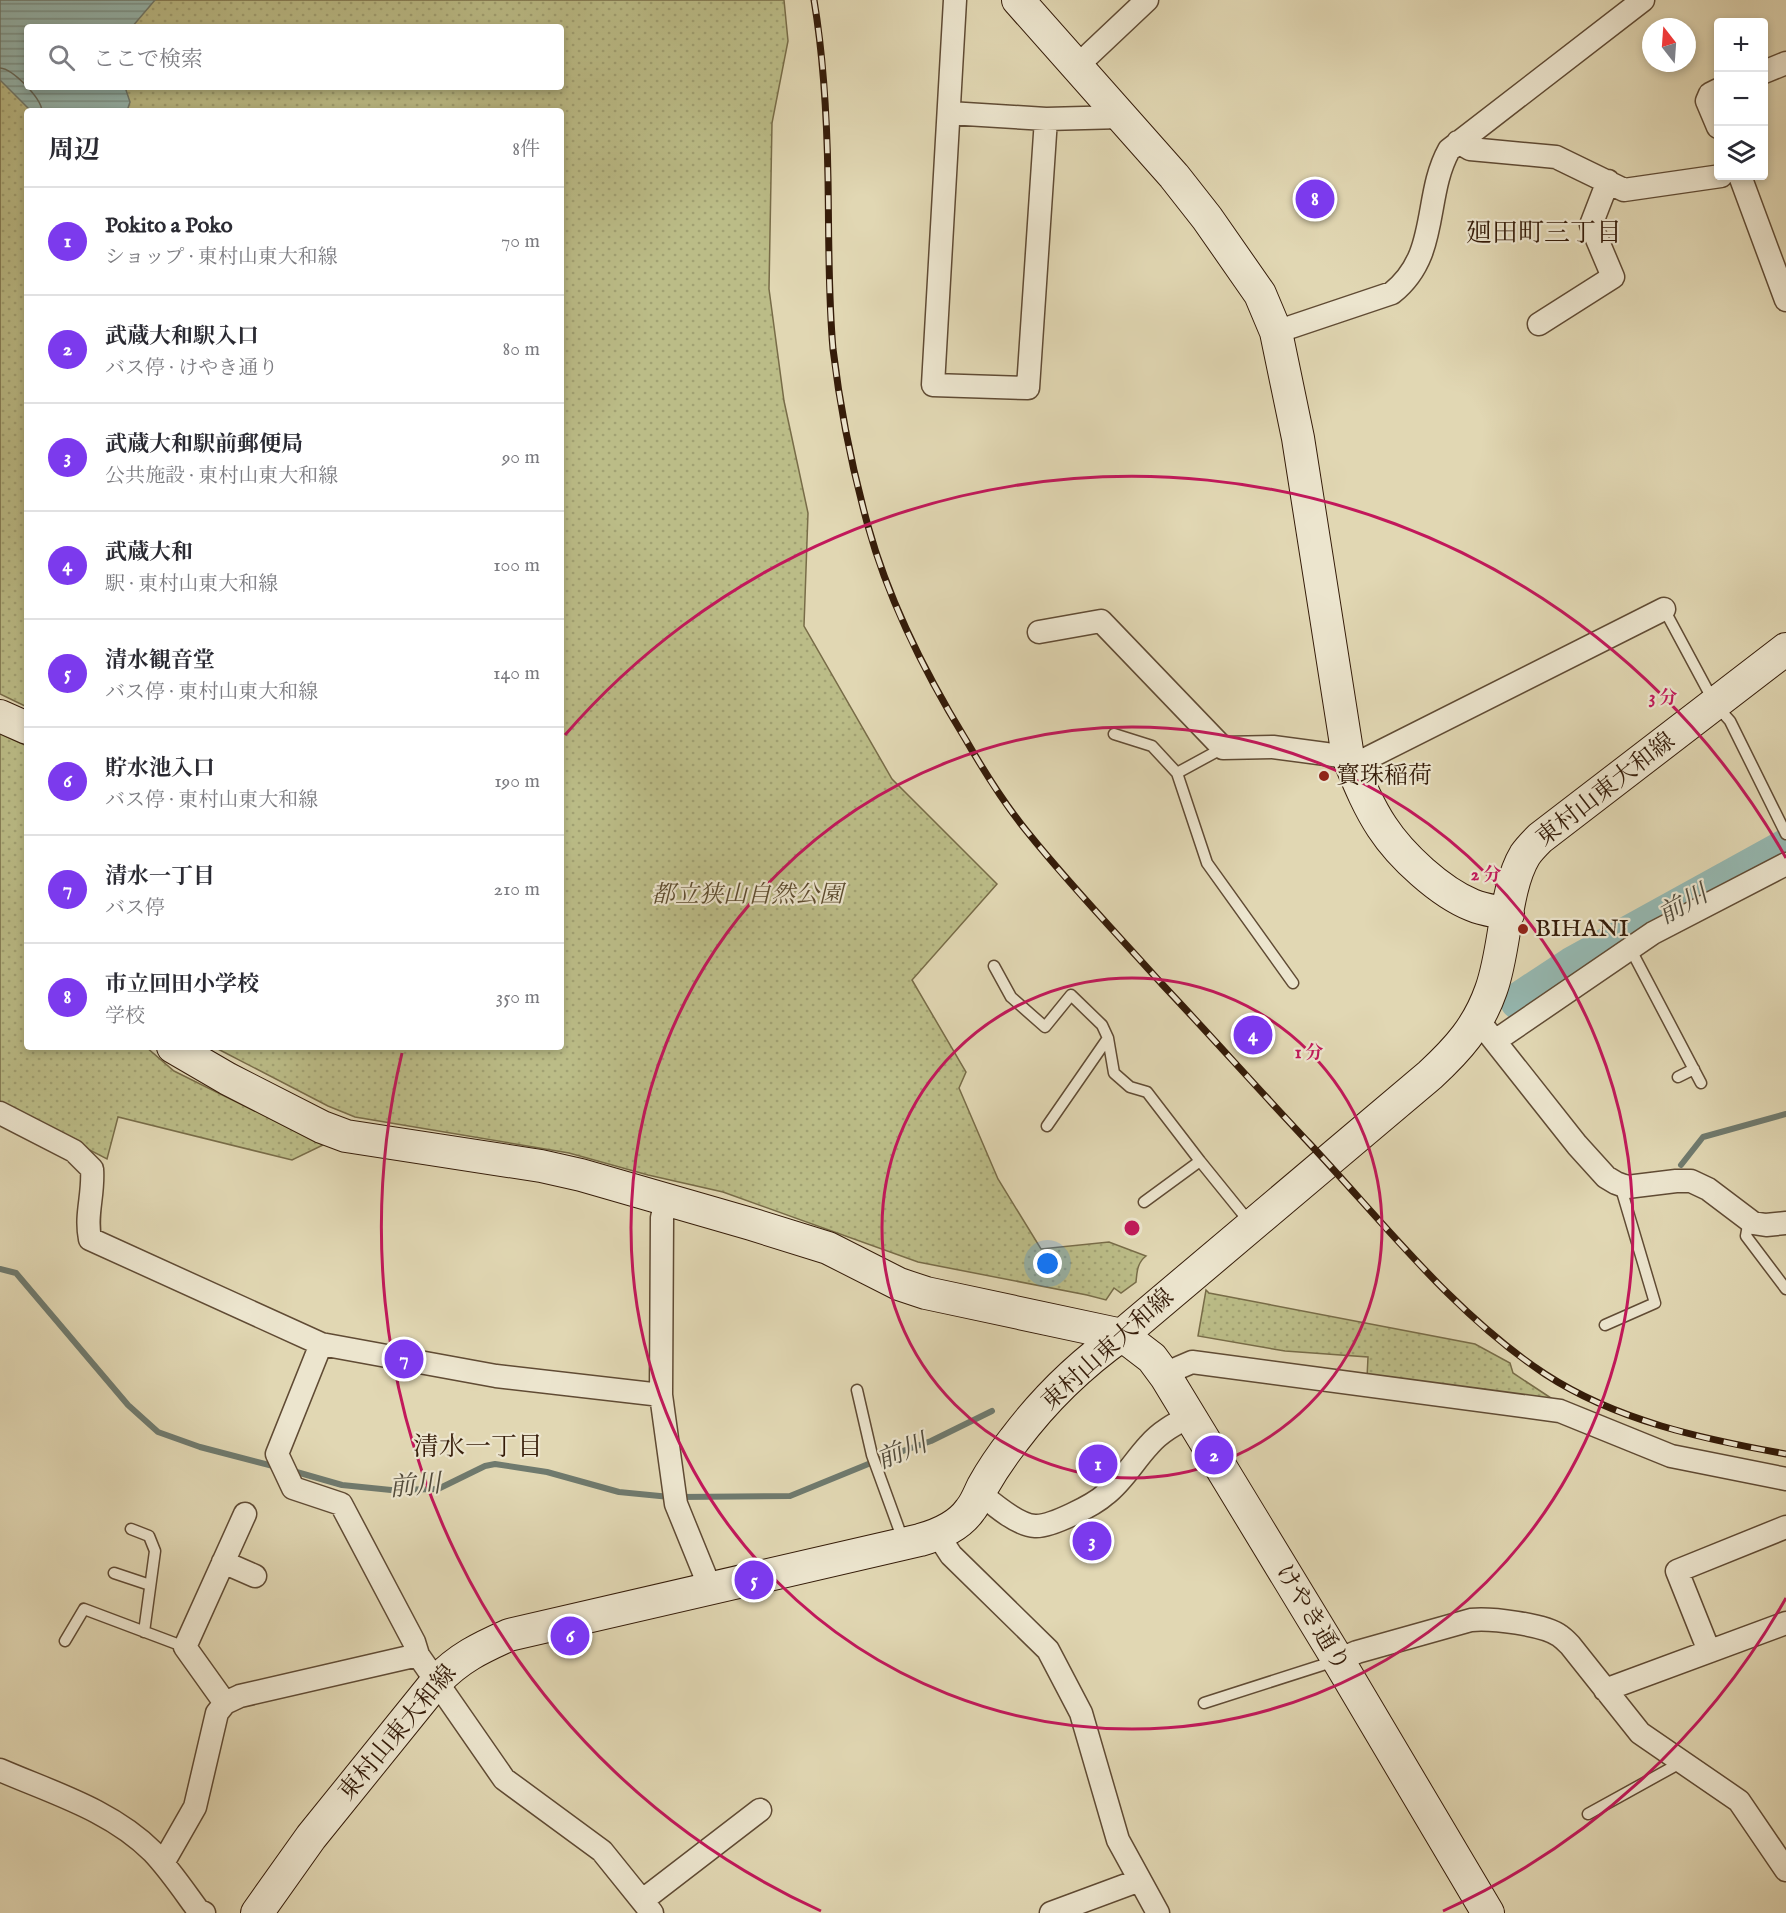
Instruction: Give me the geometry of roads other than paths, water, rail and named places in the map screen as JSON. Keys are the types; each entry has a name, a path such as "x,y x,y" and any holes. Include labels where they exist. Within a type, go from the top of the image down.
{"street":[{"path":"955,0 933,385 1028,388 1046,119"},
{"path":"1018,0 1201,209 1260,294 1276,332 1300,448 1350,761 1383,829 1406,855 1440,886 1472,905 1508,914"},
{"path":"1076,67 1147,0"},
{"path":"1276,332 1392,293 1405,283 1418,263 1426,240 1442,162 1449,150 1643,0"},
{"path":"1768,70 1786,63"},
{"path":"1714,92 1710,94 1707,101 1714,116"},
{"path":"949,114 1046,119 1122,117"},
{"path":"1458,141 1470,149 1556,157 1624,190 1714,177"},
{"path":"1741,180 1786,300"},
{"path":"1539,324 1613,277 1591,225 1608,181"},
{"path":"1039,632 1101,621 1223,748 1273,747 1350,761 1664,609"},
{"name":"東村山東大和線","path":"256,1913 311,1837 437,1681 451,1667 475,1650 509,1635 711,1590 938,1535 970,1511 1014,1439 1095,1354 1122,1335 1430,1076 1458,1049 1486,1030 1512,888 1525,855 1540,838 1786,649"},
{"path":"0,716 24,727"},
{"path":"1786,864 1689,914 1486,1030 1577,1145 1606,1177 1627,1187 1691,1181 1708,1189 1753,1223 1766,1225 1786,1223"},
{"path":"178,1050 228,1079 340,1134 359,1139 541,1166 828,1248 899,1284 926,1293 1122,1335"},
{"path":"0,1113 74,1151 92,1169 94,1184 87,1225 90,1239 321,1344 496,1376 661,1395"},
{"path":"666,1200 662,1218 661,1395 675,1495 711,1590"},
{"name":"けやき通り","path":"1122,1335 1152,1358 1166,1377 1488,1913"},
{"path":"321,1344 277,1454 293,1488 341,1504 414,1642 418,1655 504,1779 602,1851 647,1907 760,1809"},
{"path":"1166,1377 1192,1362 1560,1411 1671,1456 1786,1479"},
{"path":"980,1493 1008,1515 1034,1526 1055,1523 1106,1495 1149,1445 1167,1429 1190,1416"},
{"path":"225,1703 184,1647 245,1514"},
{"path":"1709,1651 1677,1571 1786,1527"},
{"path":"938,1535 951,1555 1052,1657 1081,1713 1118,1840 1158,1913"},
{"path":"223,1562 255,1576"},
{"path":"1338,1660 1471,1620 1485,1619 1544,1629 1559,1635 1570,1645 1640,1733 1738,1801 1786,1870"},
{"path":"1605,1690 1786,1623"},
{"path":"163,1863 195,1807 217,1713 225,1703 240,1696 418,1655"},
{"path":"0,1770 78,1801 112,1820 151,1850 198,1910 204,1913"},
{"path":"1051,1913 1140,1880"}],"lane":[{"path":"1664,609 1715,704 1731,721 1786,834"},
{"path":"1114,734 1152,746 1177,773 1207,863 1293,983"},
{"path":"1177,773 1223,748"},
{"path":"1630,948 1701,1083"},
{"path":"994,966 1011,997 1045,1027 1071,995 1102,1025 1108,1038 1114,1072 1130,1087 1148,1092 1200,1161 1252,1224"},
{"path":"1047,1126 1108,1038"},
{"path":"1678,1077 1694,1069"},
{"path":"1144,1202 1200,1161"},
{"path":"1605,1325 1655,1303 1620,1185"},
{"path":"1749,1220 1746,1236 1786,1289"},
{"path":"857,1390 872,1455 904,1544"},
{"path":"131,1529 149,1536 155,1551 144,1632"},
{"path":"114,1573 150,1586"},
{"path":"65,1641 84,1610 184,1647"},
{"path":"1204,1703 1338,1660"},
{"path":"1588,1814 1682,1762"}],"water":[{"path":"0,0 155,0 135,24 24,24 24,90 126,90 130,102 128,108 28,108 0,80"}],"waterway":[{"name":"前川","path":"1519,1001 1572,966 1786,848"},
{"path":"1681,1165 1703,1137 1786,1114"},
{"name":"前川","path":"0,1269 16,1273 128,1405 158,1432 200,1447 277,1467"},
{"name":"前川","path":"680,1497 790,1496 931,1441 992,1411"},
{"name":"前川","path":"293,1471 342,1485 391,1490 438,1489 485,1466 495,1464 547,1472 619,1492 670,1497"}],"railway":[{"path":"814,0 823,67 826,112 829,286 833,349 843,416 857,482 868,526 897,609 923,663 980,765 1029,834 1094,910 1421,1266 1480,1323 1545,1374 1601,1404 1661,1426 1723,1442 1786,1454"}],"place":[{"name":"市立回田小学校","path":"1315,199"},
{"name":"寳珠稲荷","path":"1324,776"},
{"name":"BIHANI","path":"1523,929"},
{"name":"武蔵大和","path":"1253,1035"},
{"name":"清水一丁目","path":"404,1359"},
{"name":"武蔵大和駅入口","path":"1214,1455"},
{"name":"Pokito a Poko","path":"1098,1464"},
{"name":"武蔵大和駅前郵便局","path":"1092,1541"},
{"name":"清水観音堂","path":"754,1580"},
{"name":"貯水池入口","path":"570,1636"}],"district":[{"name":"廻田町三丁目","path":"1544,233"},
{"name":"清水一丁目","path":"478,1447"}],"park label":[{"name":"都立狭山自然公園","path":"747,895"}]}
